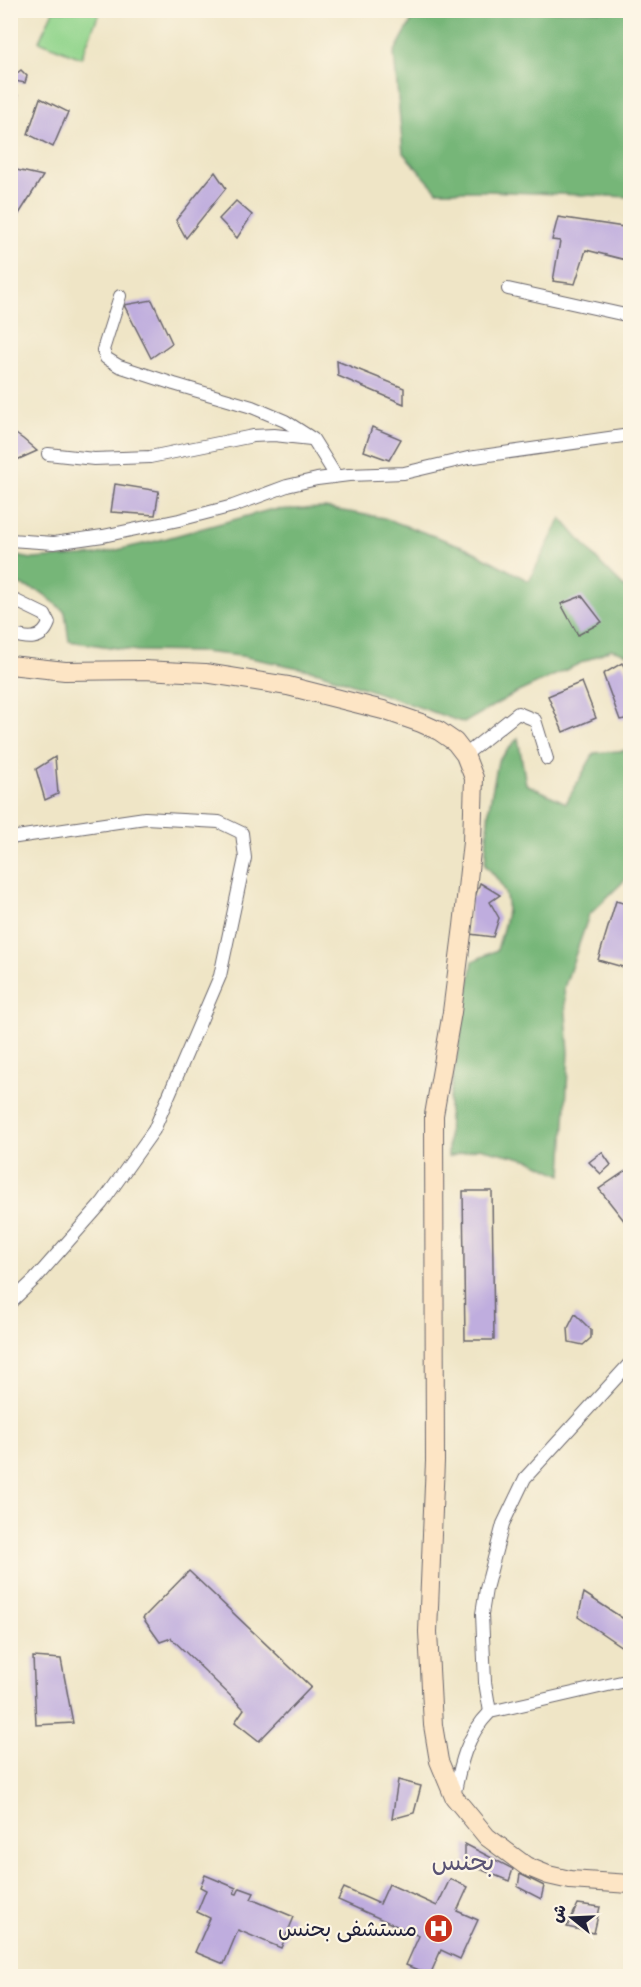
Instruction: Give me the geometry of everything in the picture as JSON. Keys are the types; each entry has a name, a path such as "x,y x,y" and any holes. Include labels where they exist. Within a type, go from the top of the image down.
{"main road":[{"path":"10,664 65,671 143,670 205,673 288,686 383,710 421,723 447,736 465,755 474,778 472,842 458,969 434,1115 435,1449 428,1632 433,1725 439,1761 454,1797 487,1837 526,1866 570,1881 630,1884"}],"street":[{"path":"508,289 630,316"},
{"path":"120,296 103,350 106,358 111,362 174,384 252,407 285,421 313,439 336,477"},
{"path":"48,454 94,459 123,459 150,457 252,436 274,435 313,439"},
{"path":"10,540 54,543 114,534 233,506 287,486 317,479 404,473 468,458 630,435"},
{"path":"10,598 45,615 49,623 45,632 37,638 10,634"},
{"path":"465,755 518,713 535,720 547,759"},
{"path":"10,838 145,818 219,822 242,833 245,858 220,976 154,1130 102,1203 35,1279 10,1303"},
{"path":"490,1712 485,1682 482,1614 486,1588 503,1524 525,1478 630,1363"},
{"path":"454,1797 468,1741 481,1720 490,1712 630,1680"}],"green space":[{"path":"53,11 100,11 81,58 39,41"},
{"path":"417,11 630,11 630,197 437,191 403,153 394,53"},
{"path":"325,508 384,518 467,548 529,581 561,518 630,593 630,655 611,649 512,695 464,723 319,672 241,656 202,652 138,651 69,641 65,612 41,592 11,582 11,555 32,559 95,555 269,510"},
{"path":"518,738 526,784 566,803 594,753 630,750 630,878 627,878 589,915 564,988 569,1052 562,1175 530,1160 479,1148 448,1157 449,1103 473,961 497,950 506,914 506,895 495,876 485,865 489,808 498,761"}],"building":[{"path":"21,70 27,76 25,83 15,81 12,89 18,96 14,103 10,103 10,73 16,74"},
{"path":"40,98 68,112 53,147 28,134"},
{"path":"12,169 43,176 19,214 10,210"},
{"path":"215,172 226,188 186,238 176,220"},
{"path":"236,201 252,215 237,238 219,219"},
{"path":"558,217 630,228 630,261 586,250 575,284 553,281 560,241 552,240"},
{"path":"152,300 172,343 151,358 124,305"},
{"path":"337,361 404,388 404,404 338,376"},
{"path":"372,427 401,439 389,460 364,451"},
{"path":"10,430 23,439 37,451 10,463"},
{"path":"115,484 159,491 155,515 111,512"},
{"path":"582,596 602,622 578,635 561,604"},
{"path":"622,663 630,677 630,718 620,720 603,674"},
{"path":"582,682 596,718 563,732 548,696"},
{"path":"55,757 58,794 45,800 36,769"},
{"path":"480,883 500,895 490,902 499,918 493,937 470,934 470,896 475,897"},
{"path":"616,901 630,905 630,969 598,960"},
{"path":"602,1152 611,1165 601,1174 589,1162"},
{"path":"630,1168 630,1228 599,1189"},
{"path":"463,1191 492,1191 494,1340 465,1340"},
{"path":"575,1314 591,1330 591,1338 583,1345 569,1342 568,1328"},
{"path":"189,1571 311,1687 259,1741 235,1722 244,1709 171,1638 160,1642 143,1618"},
{"path":"584,1593 630,1623 628,1651 578,1617"},
{"path":"33,1657 61,1659 73,1723 36,1725"},
{"path":"398,1780 421,1786 414,1813 392,1819"},
{"path":"465,1844 513,1869 509,1881 465,1863"},
{"path":"520,1874 544,1886 541,1899 518,1887"},
{"path":"205,1875 236,1888 234,1893 237,1894 240,1888 254,1893 251,1899 294,1917 281,1948 238,1930 224,1964 195,1952 210,1918 197,1912 206,1890 200,1887"},
{"name":"مستشفى بحنس","path":"450,1879 468,1887 457,1911 478,1920 460,1959 441,1950 430,1975 406,1965 419,1936 338,1900 344,1888 380,1904 389,1884 437,1906"},
{"path":"578,1904 600,1907 594,1933 567,1927"}],"place":[{"name":"مستشفى بحنس","path":"438,1928"}],"district":[{"name":"بحنس","path":"463,1861"}]}
